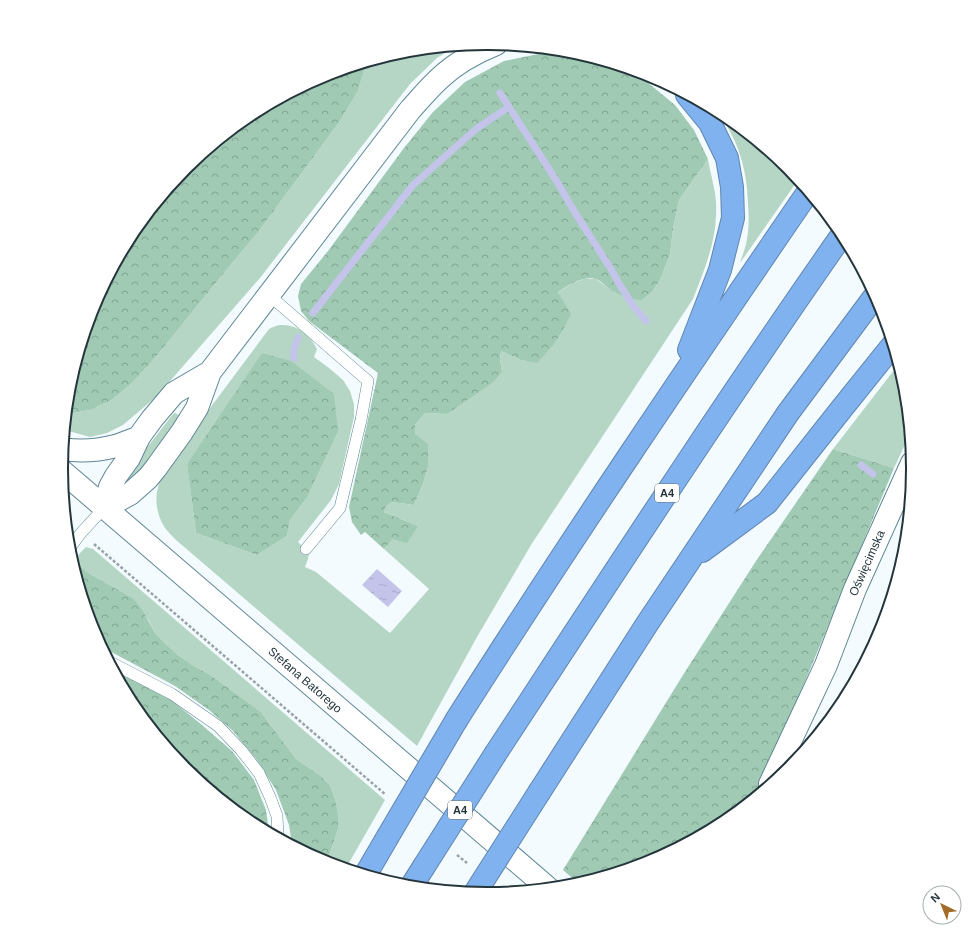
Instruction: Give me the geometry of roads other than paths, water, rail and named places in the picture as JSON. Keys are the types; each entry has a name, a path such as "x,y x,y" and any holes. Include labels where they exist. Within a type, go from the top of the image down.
{"highway":[{"path":"673,389 720,270 733,218 732,187 727,158 710,123 696,106"},
{"path":"368,870 457,719 548,577 673,389 805,197"},
{"name":"A4","path":"415,880 496,753 669,490 838,241"},
{"path":"479,887 689,560 788,413 871,302"},
{"path":"689,560 767,503 888,351"}],"street":[{"path":"104,508 130,494 148,478 182,432 197,408 210,372 410,110 440,78 458,64 482,50"},
{"path":"104,508 110,487 129,458 139,437 152,419 174,393 210,372"},
{"path":"69,449 97,449 116,446 139,437"},
{"name":"Stefana Batorego","path":"68,477 542,883"},
{"name":"Oświęcimska","path":"777,770 826,665 855,589 906,477"},
{"name":"Oświęcimska","path":"803,743 826,665"}],"lane":[{"path":"269,295 368,381 361,420 340,508 306,549"},
{"path":"75,541 104,508"},
{"path":"119,667 172,694 218,726 259,773 277,816 278,831"}],"water":[{"path":"377,569 402,591 388,607 362,585"}],"waterway":[{"path":"500,93 556,180 634,307 646,321"},
{"path":"313,313 413,185 476,129 509,107"},
{"path":"294,358 294,350 298,337"},
{"path":"861,465 873,474"}]}
